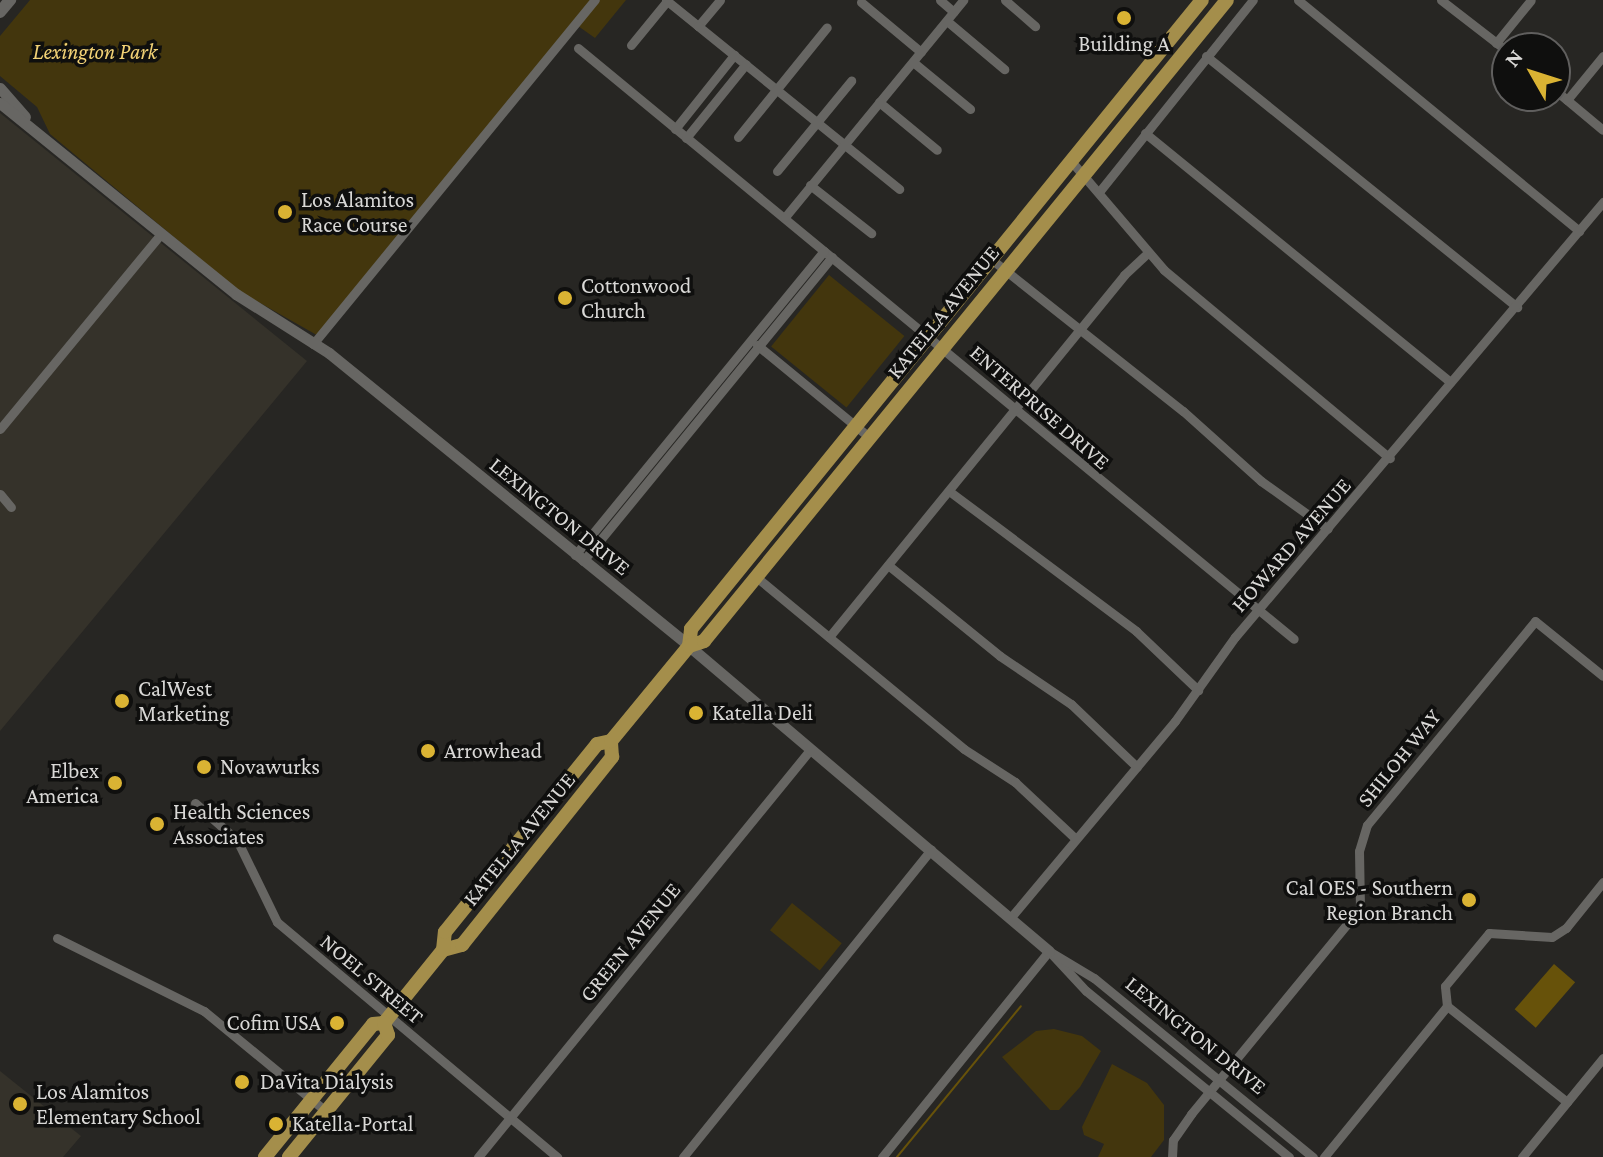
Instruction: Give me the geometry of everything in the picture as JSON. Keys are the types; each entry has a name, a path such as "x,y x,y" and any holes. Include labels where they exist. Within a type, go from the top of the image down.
{"main road":[{"path":"0,12 10,0"},
{"name":"KATELLA AVENUE","path":"689,646 691,629 1202,0"},
{"name":"KATELLA AVENUE","path":"265,1157 373,1024 386,1020 443,950 445,932 597,744 611,741 689,646 704,641 1227,0"},
{"name":"KATELLA AVENUE","path":"443,950 462,945 612,757 611,741"},
{"name":"KATELLA AVENUE","path":"289,1157 388,1035 386,1020"}],"street":[{"path":"313,344 595,0"},
{"path":"631,45 666,0 899,189"},
{"path":"698,26 720,0"},
{"path":"940,0 954,12"},
{"path":"785,217 963,0"},
{"path":"1005,0 1035,26"},
{"path":"1099,192 1253,0"},
{"path":"1298,0 1579,231"},
{"path":"1441,0 1491,39"},
{"path":"1505,32 1531,0"},
{"path":"861,2 921,52"},
{"path":"947,21 1004,69"},
{"path":"738,137 827,27"},
{"name":"ENTERPRISE DRIVE","path":"578,48 943,346 1256,613 1294,639"},
{"path":"675,129 734,55"},
{"path":"1206,56 1517,307"},
{"path":"1571,95 1603,56"},
{"path":"913,62 970,109"},
{"path":"686,138 746,64"},
{"path":"777,171 851,81"},
{"name":"LEXINGTON DRIVE","path":"0,88 33,127"},
{"path":"879,102 937,150"},
{"name":"LEXINGTON DRIVE","path":"0,103 236,294 313,344 689,646 1012,916 1086,991 1289,1157"},
{"path":"1571,103 1603,130"},
{"path":"1145,133 1450,382"},
{"path":"1071,161 1148,253 1390,458"},
{"path":"810,185 871,233"},
{"name":"HOWARD AVENUE","path":"1012,916 1137,767 1256,613 1603,202"},
{"path":"0,429 161,234"},
{"path":"829,637 1079,330 1148,253"},
{"path":"579,558 828,254"},
{"path":"991,259 1183,411 1261,481 1328,529"},
{"path":"755,343 869,437"},
{"path":"949,491 1136,631 1198,690"},
{"path":"0,494 11,507"},
{"path":"888,565 1000,656 1071,704 1137,767"},
{"path":"755,576 964,749 1015,782 1076,839"},
{"name":"SHILOH WAY","path":"1172,1157 1173,1140 1360,908 1359,851 1367,825 1535,621 1603,676"},
{"name":"GREEN AVENUE","path":"478,1157 810,750"},
{"name":"NOEL STREET","path":"195,803 237,840 277,922 386,1020 557,1157"},
{"path":"683,1157 931,850"},
{"path":"1324,1157 1447,1006 1445,986 1489,933 1552,937 1566,928 1603,882"},
{"path":"57,938 204,1011 327,1112"},
{"path":"882,1157 1049,951"},
{"name":"LEXINGTON DRIVE","path":"1049,951 1094,978 1313,1157"},
{"path":"1447,1006 1567,1102"},
{"path":"1522,1157 1603,1058"}],"shaded area":[{"path":"0,113 307,361 0,731"},
{"path":"1554,964 1575,982 1536,1028 1515,1009"},
{"name":"Los Alamitos Elementary School","path":"0,1071 81,1136 63,1157 0,1157"}],"green space":[{"name":"Los Alamitos Race Course","path":"30,0 626,0 595,38 578,26 322,338 239,291 50,134 37,107 0,76 0,36"},
{"path":"829,275 904,336 846,408 771,346"},
{"path":"792,903 842,943 820,970 770,930"},
{"path":"1054,1029 1082,1036 1101,1051 1080,1087 1059,1110 1050,1110 1002,1057 1036,1031"},
{"path":"1112,1064 1147,1083 1164,1105 1164,1140 1151,1157 1098,1157 1104,1144 1084,1135 1082,1127"}],"waterway":[{"path":"897,1157 1021,1006"}],"place":[{"name":"Building A","path":"1124,18"},
{"name":"Los Alamitos Race Course","path":"285,212"},
{"name":"Cottonwood Church","path":"565,298"},
{"name":"CalWest Marketing","path":"122,701"},
{"name":"Katella Deli","path":"696,713"},
{"name":"Arrowhead","path":"428,751"},
{"name":"Novawurks","path":"204,767"},
{"name":"Elbex America","path":"115,783"},
{"name":"Health Sciences Associates","path":"157,824"},
{"name":"Cal OES - Southern Region Branch","path":"1469,900"},
{"name":"Cofim USA","path":"337,1023"},
{"name":"DaVita Dialysis","path":"242,1082"},
{"name":"Los Alamitos Elementary School","path":"20,1104"},
{"name":"Katella-Portal","path":"276,1124"}],"park label":[{"name":"Lexington Park","path":"95,52"}]}
